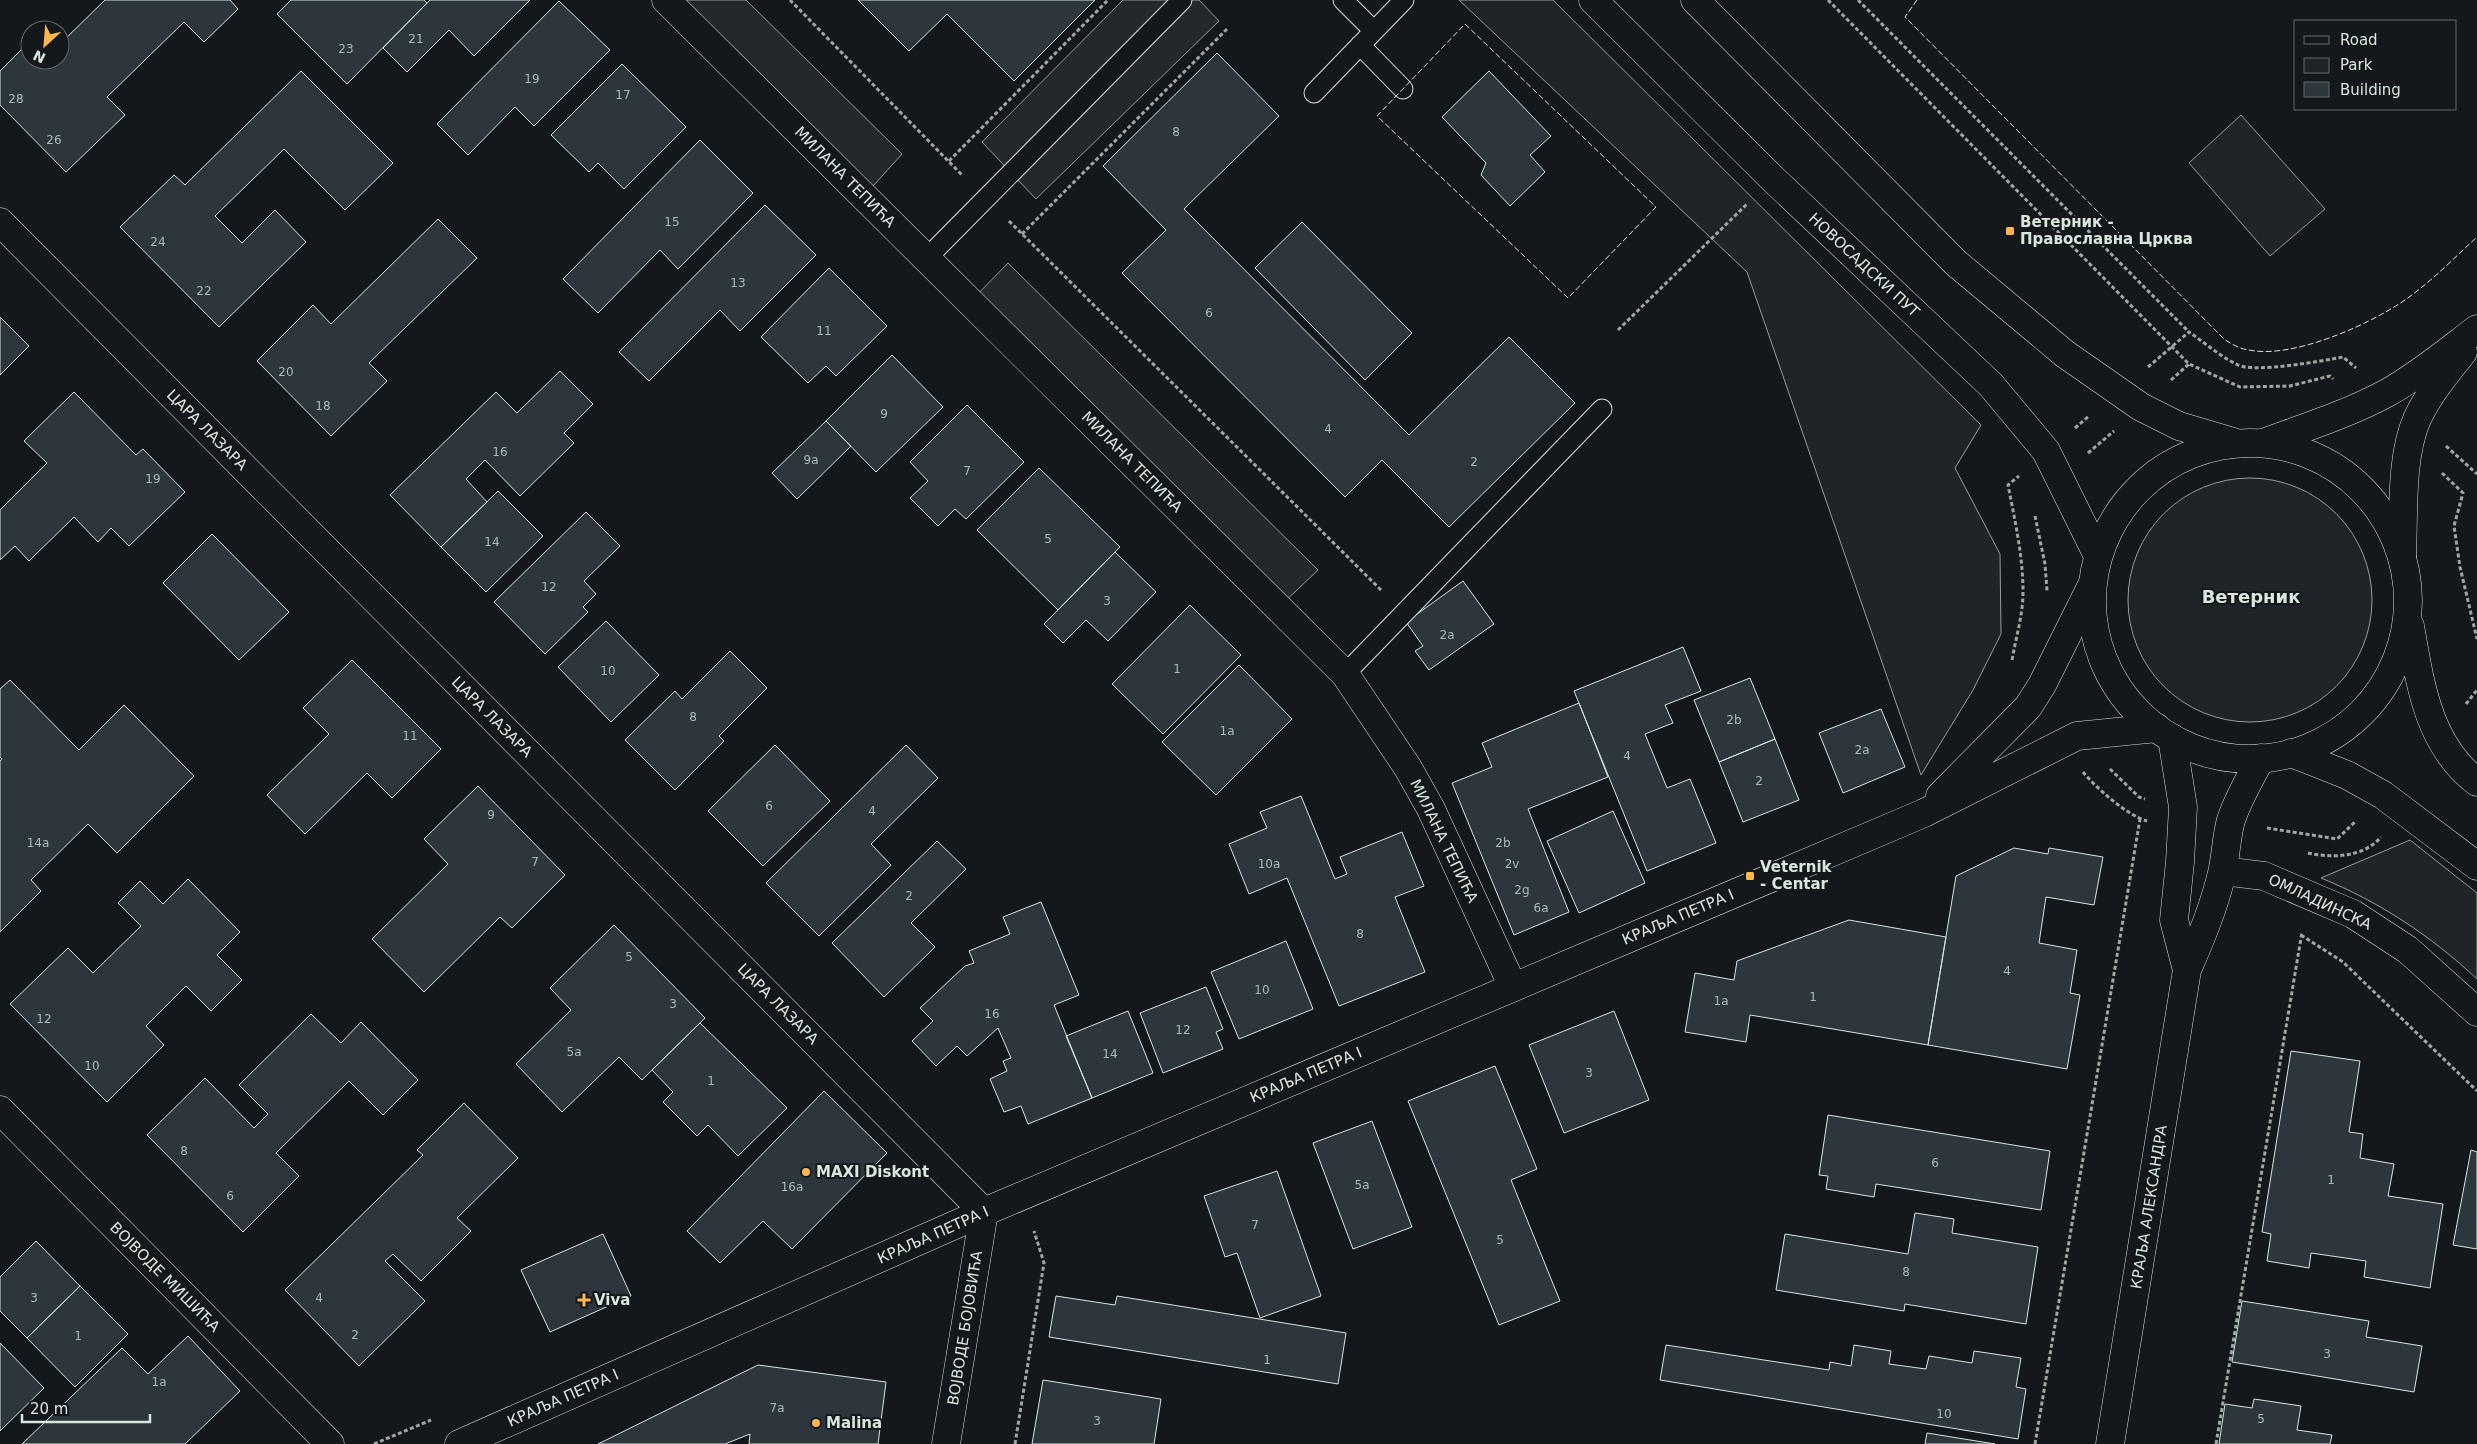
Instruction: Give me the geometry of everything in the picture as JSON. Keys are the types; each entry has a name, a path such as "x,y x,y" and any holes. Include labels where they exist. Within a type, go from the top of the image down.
{"street":[{"name":"МИЛАНА ТЕПИЋА","path":"666,0 1345,674 1408,768 1431,808 1513,987"},
{"name":"НОВОСАДСКИ ПУТ","path":"1593,0 1773,179 1991,385 2046,451 2098,556"},
{"path":"1695,0 1956,263 2065,354 2141,407 2179,426 2235,443"},
{"name":"ЦАРА ЛАЗАРА","path":"0,222 984,1212"},
{"path":"2263,443 2347,411 2386,393 2418,373 2477,329"},
{"path":"2402,558 2410,444 2417,419 2439,382 2477,334"},
{"path":"2235,443 2263,443 2290,448 2315,457 2339,470 2379,508 2393,532 2408,584 2408,612 2404,640 2394,666 2381,690 2363,712 2342,730 2318,744 2291,754 2261,758 2215,755 2193,748 2164,733 2136,710 2119,689 2105,665 2096,639 2092,612 2092,585 2098,556 2108,531 2122,508 2139,487 2183,457 2208,448 2235,443"},
{"path":"1924,813 2028,707 2042,685 2092,585"},
{"path":"2408,612 2420,686 2438,738 2473,779"},
{"path":"2164,733 2182,818 2174,920 2187,970"},
{"name":"КРАЉА ПЕТРА I","path":"459,1444 984,1212 1924,813 2068,740 2164,733"},
{"path":"2291,754 2347,775 2394,802 2477,866"},
{"path":"2187,970 2205,930 2223,871 2226,838 2232,819 2261,758"},
{"name":"ОМЛАДИНСКА","path":"2223,871 2264,876 2353,914 2381,931 2435,972 2477,1012"},
{"name":"КРАЉА АЛЕКСАНДРА","path":"2110,1444 2187,970"},
{"name":"ВОЈВОДЕ МИШИЋА","path":"0,1110 330,1444"},
{"name":"ВОЈВОДЕ БОЈОВИЋА","path":"946,1444 984,1212"}],"lane":[{"path":"927,258 1182,0"},
{"path":"1343,0 1374,31"},
{"path":"1314,93 1404,0"},
{"path":"1360,45 1403,89"},
{"path":"1345,674 1602,409"}],"path":[{"path":"790,0 986,199 1404,613"},
{"path":"949,161 1108,0"},
{"path":"1828,0 2189,364 2032,502 2045,564 2047,597"},
{"path":"1858,0 2189,332 2240,366 2288,365 2343,357 2386,393"},
{"path":"1022,234 1227,29"},
{"path":"1618,330 1773,179"},
{"path":"2028,707 2009,678 2023,593 2018,533 2008,486 2046,451 2189,332"},
{"path":"2417,419 2477,474"},
{"path":"2438,738 2477,690"},
{"path":"2068,740 2139,797 2182,818"},
{"path":"2068,740 2086,776 2140,819 2182,818"},
{"path":"2232,819 2283,831 2337,839 2394,802"},
{"path":"2305,852 2349,856 2374,846 2394,802"},
{"path":"2035,1444 2140,819"},
{"path":"2216,1444 2314,854"},
{"path":"2301,936 2343,962 2477,1091"},
{"path":"1015,1444 1044,1262 1024,1196"}],"green space":[{"path":"1459,0 1553,0 1981,425 1955,468 2000,554 2001,634 1973,690 1921,775 1747,272"},
{"path":"2241,115 2325,209 2270,256 2189,163"},
{"path":"2262,478 2285,483 2308,492 2336,514 2352,532 2363,553 2370,576 2372,600 2370,624 2363,647 2352,668 2336,686 2318,702 2297,713 2262,722 2238,722 2203,713 2182,702 2148,668 2137,647 2130,624 2128,588 2137,553 2148,532 2182,498 2203,487 2226,480"},
{"path":"2410,840 2477,893 2477,979 2442,948 2404,921 2343,887 2321,878"}],"shaded area":[{"path":"666,0 746,0 902,154 864,196"},
{"path":"1123,0 1199,0 1219,21 1036,199 982,142"},
{"path":"1008,263 1318,570 1279,607 971,301"}],"building":[{"path":"105,0 230,0 238,9 204,42 184,22 107,97 125,115 66,172 0,105 0,71 20,51 20,70 70,70 70,34"},
{"path":"291,0 424,0 427,3 347,84 277,14"},
{"path":"430,0 530,0 474,56 449,30 407,72 383,48"},
{"path":"858,0 1095,0 1014,81 947,14 909,51"},
{"path":"559,1 610,50 534,126 515,107 468,155 437,124"},
{"path":"1217,53 1279,116 1184,209 1409,435 1509,337 1575,403 1449,527 1382,460 1345,497 1122,273 1166,230 1103,166"},
{"path":"622,64 686,127 624,189 598,163 589,172 551,135"},
{"path":"301,71 393,163 345,210 284,149 215,216 242,243 275,210 306,242 219,327 120,227 174,175 185,185"},
{"path":"1489,71 1551,136 1530,155 1545,172 1510,206 1481,175 1486,163 1442,117"},
{"path":"700,140 753,193 678,269 660,250 598,313 563,279"},
{"path":"765,205 816,255 740,331 720,310 649,381 619,352"},
{"path":"438,219 477,258 369,363 387,381 331,436 257,361 313,305 331,324"},
{"path":"1302,222 1412,333 1365,380 1255,268"},
{"path":"829,268 887,326 836,376 826,366 808,383 761,337"},
{"path":"0,317 29,346 0,375"},
{"path":"892,355 943,407 876,472 826,421"},
{"path":"560,371 593,404 564,433 574,443 520,496 485,460 466,479 487,502 441,547 390,495 496,392 517,413"},
{"path":"74,392 136,455 143,449 185,492 129,546 111,528 98,542 74,517 29,561 15,546 0,560 0,510 47,463 24,441"},
{"path":"967,405 1024,462 966,519 955,509 938,526 910,498 928,481 910,462"},
{"path":"826,421 851,446 797,499 772,473"},
{"path":"1039,468 1120,547 1058,610 977,530"},
{"path":"498,491 543,536 486,592 441,547"},
{"path":"586,512 620,546 584,581 596,594 583,607 588,612 545,654 494,602"},
{"path":"212,534 289,612 239,660 163,583"},
{"path":"1115,552 1156,592 1108,641 1086,620 1063,643 1044,624"},
{"path":"1463,581 1494,624 1429,670 1415,651 1423,646 1406,622"},
{"path":"1190,605 1241,655 1163,734 1112,684"},
{"path":"606,621 659,675 611,722 558,667"},
{"path":"1683,647 1701,691 1665,705 1673,723 1645,734 1667,788 1690,779 1716,843 1647,871 1574,691"},
{"path":"730,651 767,688 719,736 724,741 675,790 625,740 675,691 682,699"},
{"path":"352,660 441,749 392,798 367,773 305,834 267,795 329,734 303,708"},
{"path":"1239,665 1292,719 1216,795 1162,742"},
{"path":"1750,678 1775,739 1719,762 1694,700"},
{"path":"10,680 79,750 124,705 194,776 117,853 88,824 31,880 41,891 0,932 0,761 2,759 0,757 0,689"},
{"path":"1579,703 1608,777 1528,809 1569,912 1514,935 1452,783 1492,767 1482,743"},
{"path":"1881,709 1905,767 1843,793 1819,733"},
{"path":"1775,739 1799,800 1743,822 1719,762"},
{"path":"775,745 830,801 763,866 708,811"},
{"path":"906,745 938,778 871,844 891,865 819,936 766,883"},
{"path":"478,786 565,875 512,928 500,917 424,992 372,939 448,864 424,839"},
{"path":"1301,796 1335,879 1347,874 1340,857 1402,832 1424,886 1395,897 1425,972 1339,1006 1287,878 1249,894 1229,844 1267,828 1260,812"},
{"path":"1613,811 1645,883 1579,913 1547,841"},
{"path":"937,841 966,869 911,923 935,947 884,997 832,943"},
{"path":"2014,848 2048,854 2049,848 2103,857 2094,905 2046,897 2039,943 2077,950 2070,993 2080,995 2067,1069 1928,1045 1956,876"},
{"path":"188,879 240,932 217,955 242,980 211,1011 186,986 146,1026 164,1045 107,1102 10,1004 68,948 93,973 141,926 118,903 140,881 163,904"},
{"path":"1041,902 1079,995 1054,1005 1092,1098 1028,1124 1021,1106 1004,1112 990,1079 1007,1071 1003,1061 1011,1058 998,1028 967,1056 957,1046 936,1066 912,1041 933,1021 920,1008 965,966 974,963 969,951 1010,934 1003,917"},
{"path":"1849,920 1946,937 1928,1045 1750,1015 1746,1042 1685,1032 1695,973 1734,980 1737,961"},
{"path":"614,925 705,1018 642,1080 619,1057 562,1112 516,1064 571,1010 550,988"},
{"path":"1286,941 1313,1009 1239,1039 1211,972"},
{"path":"1206,987 1223,1029 1216,1032 1223,1049 1163,1073 1140,1013"},
{"path":"1128,1011 1153,1073 1092,1098 1066,1036"},
{"path":"1614,1011 1649,1100 1564,1133 1529,1045"},
{"path":"311,1014 341,1043 361,1022 418,1080 383,1115 349,1081 276,1153 299,1176 243,1232 147,1135 205,1078 254,1128 268,1114 239,1085"},
{"path":"700,1023 787,1108 738,1156 708,1125 697,1136 663,1102 673,1092 652,1070"},
{"path":"2291,1051 2360,1061 2349,1132 2363,1134 2360,1158 2394,1164 2388,1196 2443,1204 2430,1288 2364,1277 2366,1261 2311,1253 2309,1268 2267,1261 2271,1234 2262,1232"},
{"path":"1495,1066 1537,1169 1511,1180 1560,1301 1499,1325 1408,1101"},
{"path":"824,1091 887,1153 792,1249 763,1221 720,1263 687,1231"},
{"path":"464,1103 518,1158 457,1218 471,1231 421,1281 393,1254 385,1261 425,1301 359,1366 285,1290 423,1155 417,1150"},
{"path":"1828,1115 2050,1151 2041,1210 1876,1184 1874,1197 1826,1189 1828,1176 1819,1175"},
{"path":"1372,1121 1412,1227 1353,1249 1313,1143"},
{"path":"2471,1150 2477,1152 2477,1249 2453,1245"},
{"path":"1277,1171 1321,1296 1260,1318 1237,1253 1225,1257 1204,1196"},
{"path":"1915,1213 1954,1219 1952,1233 2038,1247 2026,1324 1905,1304 1904,1311 1776,1290 1785,1234 1908,1254"},
{"path":"603,1234 631,1296 550,1332 521,1270"},
{"path":"36,1241 80,1286 27,1338 0,1311 0,1277"},
{"path":"80,1286 128,1334 75,1387 27,1338"},
{"path":"1056,1296 1115,1305 1117,1296 1346,1333 1338,1384 1049,1337"},
{"path":"2242,1301 2369,1321 2366,1337 2422,1346 2414,1392 2232,1362"},
{"path":"188,1336 240,1391 185,1444 22,1444 122,1348 148,1374"},
{"path":"0,1343 44,1388 0,1431"},
{"path":"1666,1345 1829,1370 1830,1362 1851,1366 1854,1345 1891,1351 1889,1364 1926,1369 1929,1356 1972,1363 1974,1351 2021,1358 2016,1387 2026,1389 2018,1439 1660,1380"},
{"path":"758,1365 886,1382 878,1444 749,1444 750,1434 725,1444 598,1444"},
{"path":"1043,1380 1161,1399 1154,1444 1032,1444"},
{"path":"2254,1399 2301,1406 2297,1430 2332,1435 2330,1444 2219,1444 2225,1404 2252,1408"},
{"path":"1927,1433 1995,1444 1925,1444"}],"fence":[{"path":"1917,0 1905,17 2224,339 2239,347 2266,352 2286,350 2328,338 2369,321 2412,295 2477,237"},
{"path":"1465,24 1656,207 1568,298 1377,116 1465,24"}],"place":[{"name":"Ветерник - Православна Црква","path":"2010,231"},
{"name":"Veternik - Centar","path":"1750,876"},
{"name":"MAXI Diskont","path":"806,1172"},
{"name":"Viva","path":"584,1300"},
{"name":"Malina","path":"816,1423"}],"district":[{"name":"Ветерник","path":"2251,596"}]}
